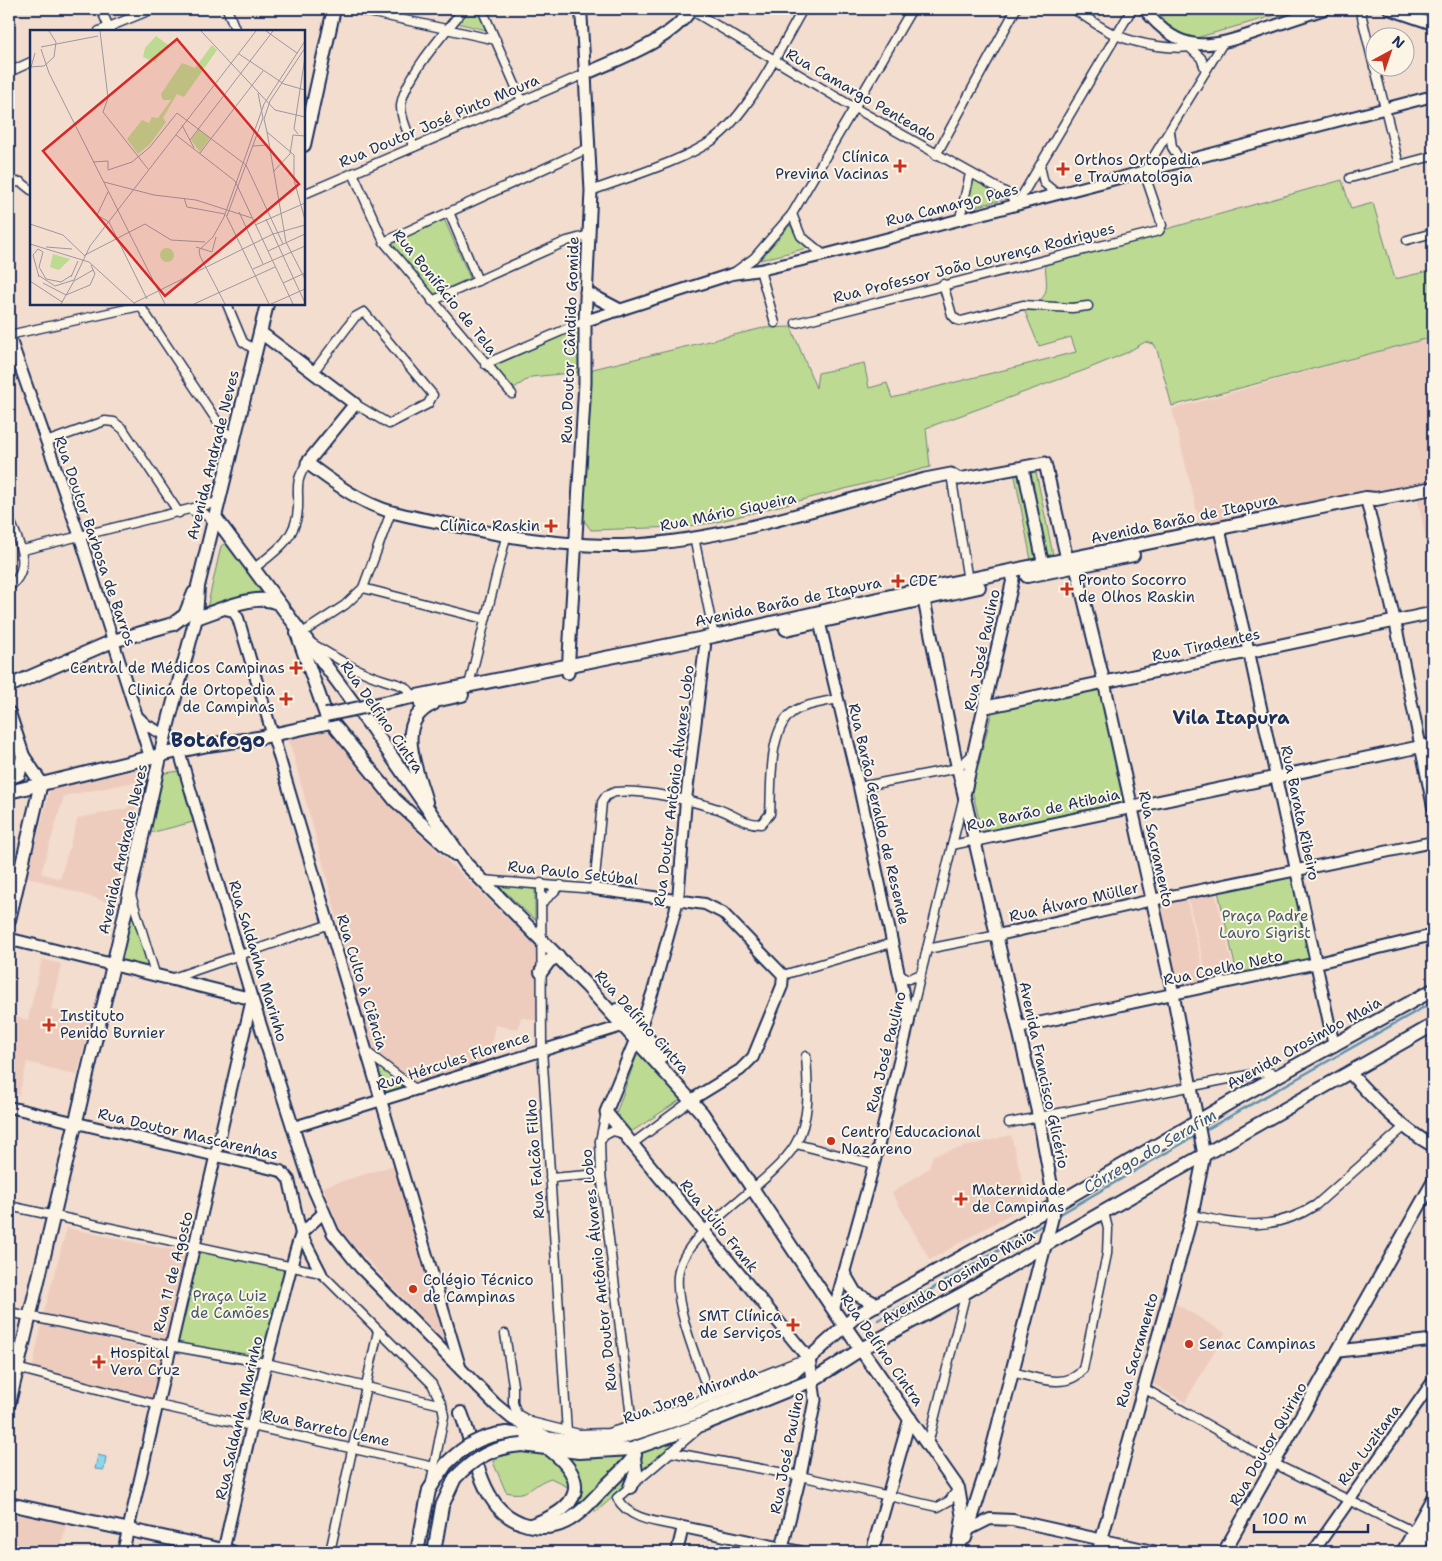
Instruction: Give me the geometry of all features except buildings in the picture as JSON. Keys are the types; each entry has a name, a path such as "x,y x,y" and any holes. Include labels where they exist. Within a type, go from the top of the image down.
{"main road":[{"path":"305,139 334,9"},
{"path":"585,74 659,39 677,27 692,10"},
{"name":"Rua Doutor Cândido Gomide","path":"568,669 585,383 585,321 591,191 585,74"},
{"path":"586,292 620,310"},
{"name":"Avenida Andrade Neves","path":"9,1402 13,1367 30,1317 74,1123 113,965 130,889 155,756 165,735 196,618 198,586 267,305"},
{"path":"260,332 314,371 355,404 307,463"},
{"name":"Rua Mário Siqueira","path":"307,463 359,498 391,512 506,537 576,543 634,545 694,538 951,474 959,479 1045,462"},
{"name":"Rua Sacramento","path":"1045,462 1104,682 1173,994 1204,1153 1192,1215 1142,1387 1099,1546"},
{"name":"Avenida Barão de Itapura","path":"407,701 440,700 714,636 924,600 1012,576 1433,488"},
{"name":"Rua Delfino Cintra","path":"214,520 238,547 372,728 430,821 466,864 586,985 622,1026 638,1034 694,1099 834,1310 958,1488 963,1518 959,1552"},
{"path":"207,548 223,542 238,547"},
{"name":"Avenida Barão de Itapura","path":"9,792 208,745 224,737 273,731 469,685 705,646 922,589 1012,576 1043,564 1072,563"},
{"name":"Rua José Paulino","path":"964,796 986,707 1012,576"},
{"path":"9,686 113,642 173,624 185,615 190,600 198,586"},
{"path":"196,618 258,599 270,599 279,604"},
{"name":"Avenida Francisco Glicério","path":"924,600 964,796 976,840 1039,1118 1053,1210 1047,1241 1012,1372 968,1530 959,1552"},
{"name":"Rua Tiradentes","path":"986,707 1433,613"},
{"path":"173,624 182,631 184,638 176,667 179,677"},
{"path":"301,632 328,718 395,800 430,821"},
{"path":"430,821 409,744 414,722 421,711 440,700"},
{"path":"9,713 24,756 41,784 9,920"},
{"name":"Rua Barão de Atibaia","path":"976,840 1428,745"},
{"path":"9,778 20,774 24,756"},
{"path":"9,939 168,980 252,999"},
{"path":"541,972 549,961 558,956"},
{"path":"586,985 638,1034"},
{"name":"Avenida Orosimbo Maia","path":"808,1360 845,1325 877,1305 1053,1210 1198,1123 1433,990"},
{"name":"Rua Saldanha Marinho","path":"252,999 309,1178 323,1213 344,1248 462,1370 513,1419 548,1443"},
{"name":"Avenida Orosimbo Maia","path":"813,1380 862,1348 966,1292 1047,1241 1104,1212 1204,1153 1433,1025"},
{"name":"Rua Doutor Antônio Álvares Lobo","path":"606,1112 638,1034"},
{"path":"1350,1073 1379,1105 1404,1127 1433,1146"},
{"name":"Rua Júlio Frank","path":"606,1112 808,1360"},
{"name":"Rua Doutor Quirino","path":"1224,1552 1433,1182"},
{"path":"844,1274 855,1293 877,1305"},
{"path":"1339,1351 1433,1340"},
{"name":"Rua José Paulino","path":"782,1550 800,1476 815,1400 808,1360"},
{"name":"Rua Jorge Miranda","path":"434,1552 442,1506 455,1478 487,1453 504,1447 522,1445 618,1439 693,1414 773,1382 792,1373 808,1360"},
{"name":"Rua Jorge Miranda","path":"548,1443 596,1453 633,1452 813,1380"},
{"path":"461,1413 484,1484 492,1500 507,1517 529,1525 548,1528 572,1519 587,1507 633,1452"},
{"path":"872,1552 910,1418"},
{"path":"417,1552 430,1490 440,1465 478,1440 506,1433 548,1443 568,1465 575,1482 575,1491 571,1500 558,1513 529,1525"},
{"path":"618,1439 633,1452 636,1472 630,1487"},
{"path":"1403,1552 1424,1534 1433,1498"},
{"path":"9,1504 128,1532 226,1552"},
{"path":"1416,1552 1433,1520"}],"street":[{"path":"101,9 110,29 153,9"},
{"path":"227,9 236,30"},
{"path":"355,9 496,40"},
{"path":"414,147 402,115 401,108 405,90 446,30 464,9"},
{"path":"482,9 522,101"},
{"name":"Rua Doutor Cândido Gomide","path":"581,9 585,74"},
{"path":"591,191 694,150 713,139 743,108 774,60 803,9"},
{"path":"732,274 754,258 792,214 912,9"},
{"path":"936,155 1016,9"},
{"path":"1073,9 1116,35 1168,47 1195,47 1223,43 1325,9"},
{"path":"1016,204 1132,9"},
{"path":"1144,9 1172,36 1195,47 1206,71"},
{"path":"1360,9 1365,28"},
{"path":"1389,9 1430,23"},
{"path":"1420,9 1430,23"},
{"name":"Rua Camargo Penteado","path":"692,10 853,107 1012,197 1016,204"},
{"path":"1144,172 1223,43"},
{"path":"9,72 30,62"},
{"name":"Rua Doutor José Pinto Moura","path":"305,194 585,74"},
{"path":"1378,78 1399,164"},
{"name":"Rua Camargo Paes","path":"485,364 585,321 732,274 760,270 824,255 1056,193 1144,172 1180,160 1433,96"},
{"path":"1170,131 1172,147 1180,160"},
{"path":"384,242 589,148"},
{"path":"1350,178 1433,156"},
{"path":"1040,166 1044,183 1056,193"},
{"name":"Rua Professor João Lourença Rodrigues","path":"796,323 944,284 1160,231 1162,225 1144,172"},
{"name":"Rua Bonifácio de Tela","path":"353,174 384,242 512,394"},
{"path":"960,218 970,174"},
{"path":"9,183 21,182 30,189"},
{"path":"449,212 478,281"},
{"path":"792,214 802,236 824,255"},
{"path":"1407,240 1433,234"},
{"path":"432,301 567,241 589,235"},
{"path":"760,270 775,323"},
{"path":"944,284 952,314 957,320 1023,305 1072,308 1088,306"},
{"path":"9,335 140,305 223,430 234,438"},
{"path":"227,305 243,342 256,350"},
{"path":"314,371 354,317 361,312 366,313 433,395 428,404 398,422 389,424 382,422 355,404"},
{"name":"Rua Doutor Barbosa de Barros","path":"9,335 80,538 139,718 155,756"},
{"path":"46,442 105,421 114,422 126,434 180,513"},
{"path":"254,570 283,546 293,531 298,508 297,480 307,463"},
{"path":"1023,467 1043,564"},
{"path":"951,474 968,581"},
{"path":"1370,500 1395,621 1428,745 1433,807"},
{"path":"23,550 80,538 218,502"},
{"path":"188,510 205,514 214,520"},
{"path":"391,512 363,588 345,605 301,632 366,674 404,686 411,692 407,701"},
{"path":"9,518 23,550 23,561 18,575 9,587"},
{"name":"Rua Barata Ribeiro","path":"1220,532 1249,652 1334,1046"},
{"path":"469,685 506,537"},
{"path":"694,538 714,636"},
{"path":"363,588 484,619"},
{"name":"Rua Culto à Ciência","path":"225,609 236,614 238,618 462,1370"},
{"name":"Rua Barão Geraldo de Resende","path":"818,617 859,787 909,1022"},
{"name":"Rua Doutor Antônio Álvares Lobo","path":"638,1034 654,988 678,900 686,800 705,646"},
{"path":"594,889 602,802 606,796 623,791 686,800 720,810 748,824 760,824 767,820 770,814 773,757 779,731 786,718 797,710 837,698"},
{"path":"139,718 146,725 165,735"},
{"path":"859,787 958,768 974,751"},
{"name":"Rua Saldanha Marinho","path":"179,752 240,953 252,999"},
{"name":"Rua José Paulino","path":"834,1310 874,1164 964,796"},
{"name":"Rua Barão de Atibaia","path":"952,845 976,840"},
{"name":"Rua Álvaro Müller","path":"927,949 1433,842"},
{"name":"Rua Paulo Setúbal","path":"481,880 561,885 705,904 724,913 783,975"},
{"name":"Rua Falcão Filho","path":"541,883 542,1048 567,1432"},
{"path":"542,903 561,885"},
{"path":"130,889 156,977"},
{"path":"168,980 240,953 330,924"},
{"name":"Rua Coelho Neto","path":"1019,1027 1317,963 1433,935"},
{"path":"632,1144 694,1099 740,1070 753,1057 782,986 783,975 892,942"},
{"path":"899,974 913,978 921,974"},
{"name":"Rua 11 de Agosto","path":"123,1552 252,999"},
{"name":"Rua Hércules Florence","path":"294,1127 542,1048 622,1026"},
{"path":"368,1054 415,1089"},
{"path":"710,1397 680,1304 678,1288 682,1260 690,1246 778,1166 796,1144 806,1116 809,1095 806,1056"},
{"path":"1009,1123 1268,1072 1281,1075"},
{"name":"Rua Doutor Mascarenhas","path":"9,1107 281,1171 289,1180 301,1234 321,1273"},
{"name":"Rua Doutor Antônio Álvares Lobo","path":"606,1112 600,1141 601,1174 632,1425"},
{"path":"1192,1215 1254,1226 1287,1220 1301,1215 1316,1206 1404,1127"},
{"path":"600,1141 605,1135 613,1131 624,1134"},
{"path":"796,1144 874,1164"},
{"path":"550,1178 601,1174"},
{"path":"9,1206 53,1217 321,1273 432,1384 442,1405 444,1416 440,1465"},
{"path":"1012,1372 1068,1381 1078,1376 1083,1369 1107,1254 1108,1229 1104,1212"},
{"name":"Rua Saldanha Marinho","path":"226,1552 251,1427 291,1268 301,1234 323,1213"},
{"path":"928,1444 966,1292"},
{"path":"9,1312 170,1346 266,1363 442,1405"},
{"path":"330,1552 378,1331"},
{"name":"Rua Jorge Miranda","path":"505,1334 512,1377 514,1409 521,1418 567,1432 592,1435 651,1420 796,1362 808,1360"},
{"name":"Rua Barreto Leme","path":"13,1367 251,1427 353,1450 440,1465"},
{"name":"Rua Luzitana","path":"1313,1552 1348,1499 1433,1381"},
{"path":"1142,1387 1273,1463 1424,1534"},
{"name":"Rua Jorge Miranda","path":"683,1527 633,1515 622,1507 617,1498 704,1424"},
{"path":"670,1452 800,1476 887,1494 938,1507 949,1501 958,1488"},
{"path":"968,1530 982,1522 998,1518 1099,1546 1157,1552"},
{"path":"677,1552 683,1527 782,1550 801,1552"}],"shaded area":[{"path":"1433,337 1433,481 1201,528 1172,409"},
{"path":"1433,496 1433,578 1418,499"},
{"path":"331,731 398,813 537,947 537,1021 521,1017 518,1029 495,1025 487,1065 416,1087 370,1052 328,882 288,736"},
{"path":"146,768 111,903 27,877 50,789","holes":["135,782 128,808 78,818 60,879 41,873 64,796"]},
{"path":"1215,892 1235,975 1208,981 1188,898"},
{"path":"1186,898 1206,981 1178,988 1158,904"},
{"name":"Instituto Penido Burnier","path":"42,959 61,964 51,1009 91,1020 77,1075 27,1062 19,1095 9,1093 9,1015 28,1020"},
{"name":"Maternidade de Campinas","path":"1011,1135 1028,1204 930,1260 892,1193 929,1168 933,1155"},
{"name":"Colégio Técnico de Campinas","path":"395,1165 448,1346 341,1232 323,1187"},
{"path":"67,1228 186,1253 166,1343 43,1316"},
{"name":"Senac Campinas","path":"1173,1302 1225,1333 1185,1402 1146,1380"},
{"name":"Hospital Vera Cruz","path":"42,1323 167,1354 154,1401 32,1370"},
{"path":"9,1508 67,1521 60,1552 9,1552"}],"green space":[{"path":"470,9 477,9 486,30 457,23"},
{"path":"1154,9 1297,9 1196,38 1177,33"},
{"path":"972,177 1012,197 967,209"},
{"path":"1342,180 1351,209 1373,203 1395,279 1433,270 1433,337 1172,406 1157,350 1154,344 1145,342 1126,353 1085,370 926,428 930,467 713,523 680,527 591,530 582,518 585,383 593,369 763,328 791,327 816,388 818,373 864,363 869,388 887,383 892,398 1076,352 1071,337 1039,346 1025,312 1039,301 1046,292 1045,263"},
{"path":"444,219 470,278 432,295 391,243"},
{"path":"790,225 797,238 807,248 760,260"},
{"path":"584,325 580,372 531,377 514,388 494,366"},
{"path":"1035,467 1053,555 1031,560 1014,471"},
{"path":"229,544 260,583 259,595 207,608 221,546"},
{"path":"1099,688 1124,802 982,832 972,790 992,712"},
{"path":"181,771 197,821 150,833 164,773"},
{"name":"Praça Padre Lauro Sigrist","path":"1293,875 1313,959 1237,974 1218,891"},
{"path":"498,885 535,889 535,920"},
{"path":"131,909 151,973 118,964"},
{"path":"640,1046 683,1098 631,1132 616,1114"},
{"path":"374,1063 393,1077 410,1085 384,1093"},
{"name":"Praça Luiz de Camões","path":"195,1246 287,1270 266,1363 175,1344"},
{"path":"683,1435 596,1512 592,1507 637,1452"},
{"path":"522,1451 554,1459 559,1463 569,1488 551,1478 526,1492 506,1492 493,1462 495,1458"},
{"path":"629,1454 578,1509 562,1517 578,1496 573,1466 568,1456 595,1459"}],"water":[{"path":"98,1455 106,1457 104,1470 95,1469"}],"waterway":[{"name":"Córrego do Serafim","path":"1202,1132 1433,1002"},
{"name":"Córrego do Serafim","path":"1057,1216 1197,1135"},
{"name":"Córrego do Serafim","path":"878,1320 1046,1223"}],"place":[{"name":"Clínica Previna Vacinas","path":"900,166"},
{"name":"Orthos Ortopedia e Traumatologia","path":"1063,169"},
{"name":"Clínica Raskin","path":"551,526"},
{"name":"CDE","path":"898,581"},
{"name":"Pronto Socorro de Olhos Raskin","path":"1067,589"},
{"name":"Central de Médicos Campinas","path":"296,668"},
{"name":"Clinica de Ortopedia de Campinas","path":"286,699"},
{"name":"Instituto Penido Burnier","path":"49,1025"},
{"name":"Centro Educacional Nazareno","path":"831,1141"},
{"name":"Maternidade de Campinas","path":"961,1199"},
{"name":"Colégio Técnico de Campinas","path":"413,1289"},
{"name":"SMT Clínica de Serviços","path":"793,1325"},
{"name":"Senac Campinas","path":"1189,1344"},
{"name":"Hospital Vera Cruz","path":"99,1362"}],"district":[{"name":"Vila Itapura","path":"1231,718"},
{"name":"Botafogo","path":"218,740"}]}
